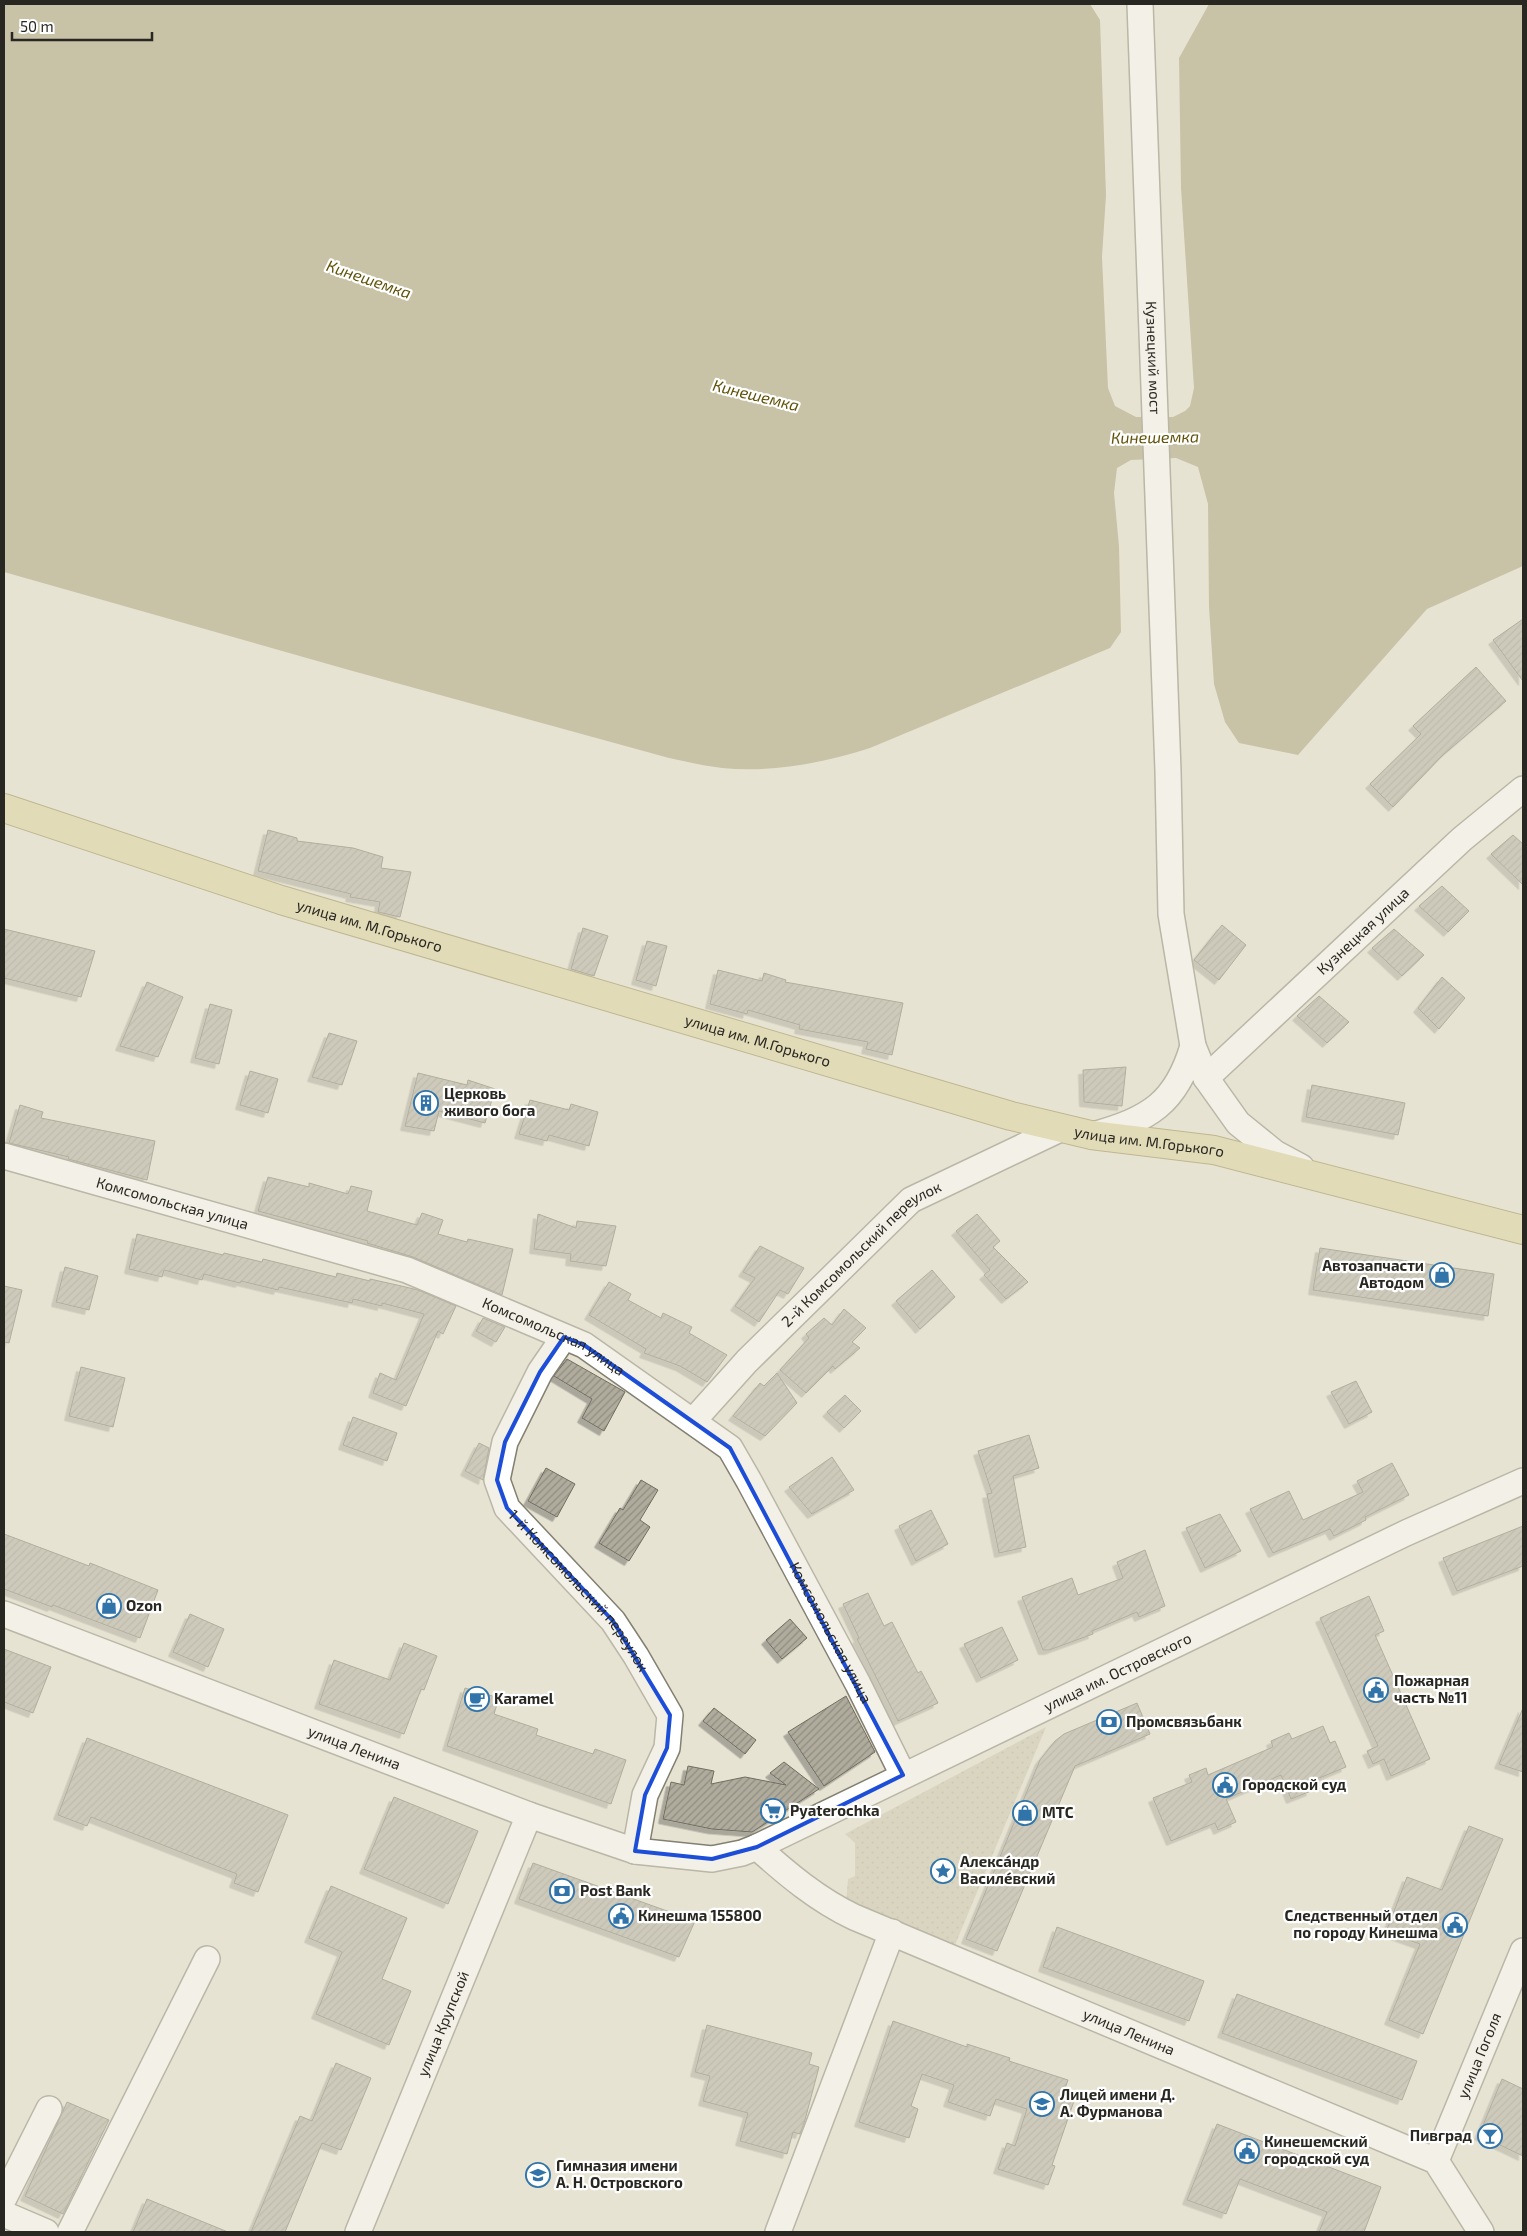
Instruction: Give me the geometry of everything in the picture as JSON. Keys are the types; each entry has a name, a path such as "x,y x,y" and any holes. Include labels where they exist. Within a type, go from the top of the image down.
{"main road":[{"name":"улица им. М.Горького","path":"4,808 280,900 1060,1129 1091,1135 1214,1150 1523,1230"}],"street":[{"name":"Кузнецкий мост","path":"1140,4 1168,771 1171,914 1193,1046 1206,1078 1238,1123 1275,1153 1316,1175"},
{"name":"Кузнецкая улица","path":"1206,1078 1462,839 1523,789"},
{"path":"1091,1135 1127,1125 1151,1114 1177,1083 1188,1062 1193,1046"},
{"name":"2-й Комсомольский переулок","path":"693,1421 747,1361 911,1200 1060,1129"},
{"name":"Комсомольская улица","path":"4,1156 406,1270 584,1345 730,1448 858,1684 903,1775"},
{"name":"1-й Комсомольский переулок","path":"564,1337 540,1372 505,1442 497,1480 507,1508 613,1622 636,1656 670,1715 668,1748 645,1795 635,1852"},
{"name":"улица им. Островского","path":"712,1859 742,1853 757,1847 1406,1533 1523,1481"},
{"name":"улица Ленина","path":"4,1614 529,1815 635,1852 712,1859"},
{"name":"улица Крупской","path":"358,2232 529,1815"},
{"name":"улица Ленина","path":"757,1847 777,1866 828,1904 1436,2161"},
{"path":"778,2232 892,1932"},
{"name":"улица Гоголя","path":"1436,2161 1523,1951"},
{"path":"70,2232 207,1959"},
{"path":"4,2198 49,2109"},
{"path":"1436,2161 1481,2232"},
{"path":"4,2214 46,2232"}],"highlighted area":[{"path":"564,1337 584,1345 730,1448 903,1775 757,1847 712,1859 635,1851 645,1795 667,1748 670,1715 613,1621 507,1508 497,1480 505,1442 540,1372"}],"shaded area":[{"path":"1046,1727 955,1945 846,1904 848,1879 855,1876 855,1843 845,1834"}],"water":[{"name":"Кинешемка","path":"4,4 1090,4 1100,20 1106,195 1102,257 1108,388 1115,406 1136,417 1173,417 1190,406 1194,388 1181,188 1179,58 1209,4 1523,4 1523,566 1427,609 1298,755 1239,743 1225,722 1214,684 1209,607 1208,504 1198,467 1176,458 1131,460 1117,468 1114,493 1119,546 1121,632 1110,648 870,748 816,762 759,769 722,768 669,758 4,572"}],"building":[{"path":"1523,619 1523,681 1493,640"},
{"path":"1476,667 1506,701 1443,755 1393,807 1370,784 1421,734 1413,726"},
{"path":"268,830 297,838 297,841 353,848 383,857 381,868 411,872 400,917 378,912 380,902 350,897 351,894 258,871"},
{"path":"1513,835 1523,844 1523,885 1491,854"},
{"path":"1442,886 1469,911 1448,932 1419,906"},
{"path":"1222,925 1246,945 1219,980 1194,960"},
{"path":"583,928 608,936 594,976 571,969"},
{"path":"4,929 95,951 81,997 4,978"},
{"path":"1394,929 1424,955 1402,976 1372,948"},
{"path":"647,941 667,946 656,986 636,980"},
{"path":"718,970 762,981 764,973 786,980 785,982 903,1003 892,1055 866,1049 868,1042 799,1029 800,1025 748,1010 747,1014 710,1004"},
{"path":"1442,977 1465,998 1439,1029 1418,1008"},
{"path":"147,982 183,997 158,1057 120,1046"},
{"path":"1319,996 1349,1022 1327,1043 1297,1016"},
{"path":"210,1004 232,1010 219,1064 195,1058"},
{"path":"329,1033 357,1041 342,1085 312,1077"},
{"path":"1126,1067 1122,1106 1084,1102 1083,1070"},
{"path":"250,1071 278,1079 268,1113 240,1105"},
{"path":"418,1073 467,1085 468,1080 495,1089 485,1123 439,1111 434,1131 405,1126"},
{"path":"1312,1085 1405,1103 1398,1135 1306,1117"},
{"path":"530,1100 569,1110 571,1104 598,1112 589,1146 549,1135 547,1141 519,1134"},
{"path":"20,1105 43,1112 41,1118 155,1141 147,1180 68,1159 69,1157 9,1143"},
{"path":"268,1177 309,1187 309,1183 348,1194 351,1186 372,1191 367,1211 417,1225 422,1213 443,1220 438,1234 467,1242 468,1239 513,1249 502,1295 413,1257 367,1243 368,1241 258,1211"},
{"path":"538,1214 576,1228 577,1221 616,1226 606,1266 570,1261 571,1254 534,1249"},
{"path":"977,1214 1000,1241 993,1247 1028,1282 1006,1299 984,1275 990,1270 956,1231"},
{"path":"137,1234 223,1255 224,1253 262,1262 263,1259 336,1277 337,1273 397,1285 418,1290 456,1306 443,1334 438,1331 406,1406 373,1393 380,1373 396,1380 424,1314 382,1303 382,1306 353,1299 352,1303 279,1287 278,1290 241,1281 240,1283 204,1274 202,1280 164,1270 162,1277 129,1269"},
{"path":"760,1246 804,1268 788,1294 780,1290 759,1322 735,1306 755,1278 743,1272"},
{"path":"1320,1248 1494,1274 1488,1316 1313,1290"},
{"path":"65,1267 98,1276 89,1310 56,1302"},
{"path":"932,1270 955,1297 920,1329 896,1301"},
{"path":"609,1282 631,1294 628,1300 661,1318 663,1313 692,1327 689,1333 727,1355 707,1382 680,1366 644,1353 646,1349 589,1315"},
{"path":"4,1286 22,1290 9,1343 4,1342"},
{"path":"844,1309 866,1328 852,1342 860,1348 835,1369 833,1366 806,1393 780,1370 809,1338 806,1334 824,1318 832,1325"},
{"path":"483,1318 505,1327 496,1342 476,1331"},
{"path":"567,1359 625,1392 604,1431 582,1418 592,1399 554,1376"},
{"path":"81,1367 125,1378 113,1427 69,1416"},
{"path":"777,1373 797,1403 765,1436 733,1416 760,1383 764,1386"},
{"path":"1356,1381 1372,1412 1349,1424 1331,1392"},
{"path":"845,1395 861,1411 844,1428 827,1412"},
{"path":"353,1417 397,1433 387,1461 343,1445"},
{"path":"1029,1435 1039,1468 1013,1476 1026,1547 999,1553 987,1494 992,1493 978,1451"},
{"path":"479,1443 489,1448 483,1480 465,1471"},
{"path":"832,1457 854,1490 812,1514 789,1487"},
{"path":"1392,1463 1409,1495 1365,1517 1366,1520 1334,1536 1330,1529 1273,1553 1250,1509 1289,1491 1303,1520 1363,1492 1357,1481"},
{"path":"546,1468 575,1484 557,1517 528,1501"},
{"path":"641,1480 658,1490 640,1520 650,1527 629,1561 599,1543 620,1508 623,1510"},
{"path":"931,1510 948,1544 916,1561 899,1526"},
{"path":"1220,1514 1241,1551 1205,1568 1186,1528"},
{"path":"1523,1526 1523,1566 1457,1591 1443,1558"},
{"path":"4,1534 89,1566 90,1563 158,1590 140,1638 53,1605 52,1607 4,1589"},
{"path":"1145,1550 1165,1606 1139,1617 1137,1612 1092,1631 1093,1634 1049,1650 1043,1650 1022,1597 1072,1578 1078,1595 1123,1578 1117,1562"},
{"path":"868,1593 884,1626 892,1622 918,1673 921,1671 938,1703 898,1721 857,1639 859,1638 843,1604"},
{"name":"Пожарная часть №11","path":"1369,1596 1384,1631 1375,1635 1430,1759 1391,1776 1384,1759 1373,1764 1367,1751 1378,1746 1320,1618"},
{"path":"190,1614 224,1629 208,1667 173,1652"},
{"path":"790,1619 807,1638 782,1659 766,1640"},
{"path":"1002,1627 1018,1660 981,1678 964,1644"},
{"path":"404,1643 437,1656 424,1690 421,1689 404,1734 319,1704 334,1660 390,1680"},
{"path":"4,1649 51,1667 33,1713 4,1702"},
{"path":"465,1688 499,1698 494,1714 538,1729 536,1735 593,1754 595,1749 626,1760 611,1804 447,1746"},
{"path":"846,1696 875,1752 824,1786 788,1732"},
{"path":"1137,1703 1150,1734 1075,1766 997,1951 966,1939 1040,1760 1055,1741 1064,1734"},
{"path":"714,1708 756,1740 745,1754 703,1721"},
{"path":"1523,1708 1523,1772 1499,1764"},
{"name":"Городской суд","path":"1323,1726 1330,1743 1335,1741 1346,1767 1307,1783 1311,1791 1291,1799 1281,1775 1226,1799 1236,1822 1218,1830 1215,1823 1171,1841 1153,1798 1192,1782 1189,1775 1206,1768 1208,1775 1273,1747 1271,1741 1289,1733 1292,1739"},
{"path":"87,1738 288,1815 258,1892 234,1883 237,1874 91,1817 87,1826 58,1815"},
{"path":"784,1762 819,1789 752,1832 712,1829 663,1819 671,1782 684,1785 688,1766 714,1771 711,1784 745,1777 786,1785 770,1773"},
{"path":"394,1797 478,1831 448,1904 364,1869"},
{"path":"1469,1826 1503,1839 1423,2034 1389,2020 1420,1944 1386,1932 1407,1877 1442,1890"},
{"path":"533,1863 695,1921 679,1957 519,1899"},
{"path":"331,1886 407,1918 382,1979 411,1991 389,2045 316,2014 342,1952 309,1938"},
{"path":"1057,1927 1204,1981 1189,2021 1043,1967"},
{"path":"1237,1994 1417,2061 1402,2100 1222,2033"},
{"name":"Лицей имени Д. А. Фурманова","path":"893,2021 967,2047 967,2044 1010,2058 1009,2061 1068,2080 1062,2097 1074,2101 1052,2165 1055,2166 1048,2185 998,2169 1007,2143 1015,2146 1027,2109 996,2099 990,2116 948,2102 954,2085 922,2074 911,2106 918,2109 909,2138 859,2122"},
{"path":"707,2025 812,2053 809,2064 819,2067 800,2134 793,2132 787,2154 740,2141 748,2113 703,2101 710,2076 695,2072"},
{"path":"336,2063 371,2078 341,2150 322,2143 285,2232 251,2232 300,2116 312,2121"},
{"path":"1502,2079 1523,2089 1523,2156 1479,2135"},
{"path":"67,2102 109,2120 63,2214 25,2196"},
{"name":"Кинешемский городской суд","path":"1217,2124 1381,2187 1364,2232 1319,2232 1327,2212 1240,2179 1226,2214 1187,2200"},
{"path":"147,2199 228,2232 133,2232"}],"place":[{"name":"Церковь живого бога","path":"426,1103"},
{"name":"Автозапчасти Автодом","path":"1442,1275"},
{"name":"Ozon","path":"109,1606"},
{"name":"Пожарная часть №11","path":"1376,1690"},
{"name":"Karamel","path":"477,1699"},
{"name":"Промсвязьбанк","path":"1109,1722"},
{"name":"Городской суд","path":"1225,1785"},
{"name":"Pyaterochka","path":"773,1811"},
{"name":"МТС","path":"1025,1813"},
{"name":"Алекса́ндр Василе́вский","path":"943,1871"},
{"name":"Post Bank","path":"562,1891"},
{"name":"Кинешма 155800","path":"621,1916"},
{"name":"Следственный отдел по городу Кинешма","path":"1455,1925"},
{"name":"Лицей имени Д. А. Фурманова","path":"1042,2104"},
{"name":"Пивград","path":"1490,2136"},
{"name":"Кинешемский городской суд","path":"1247,2151"},
{"name":"Гимназия имени А. Н. Островского","path":"538,2175"}]}
